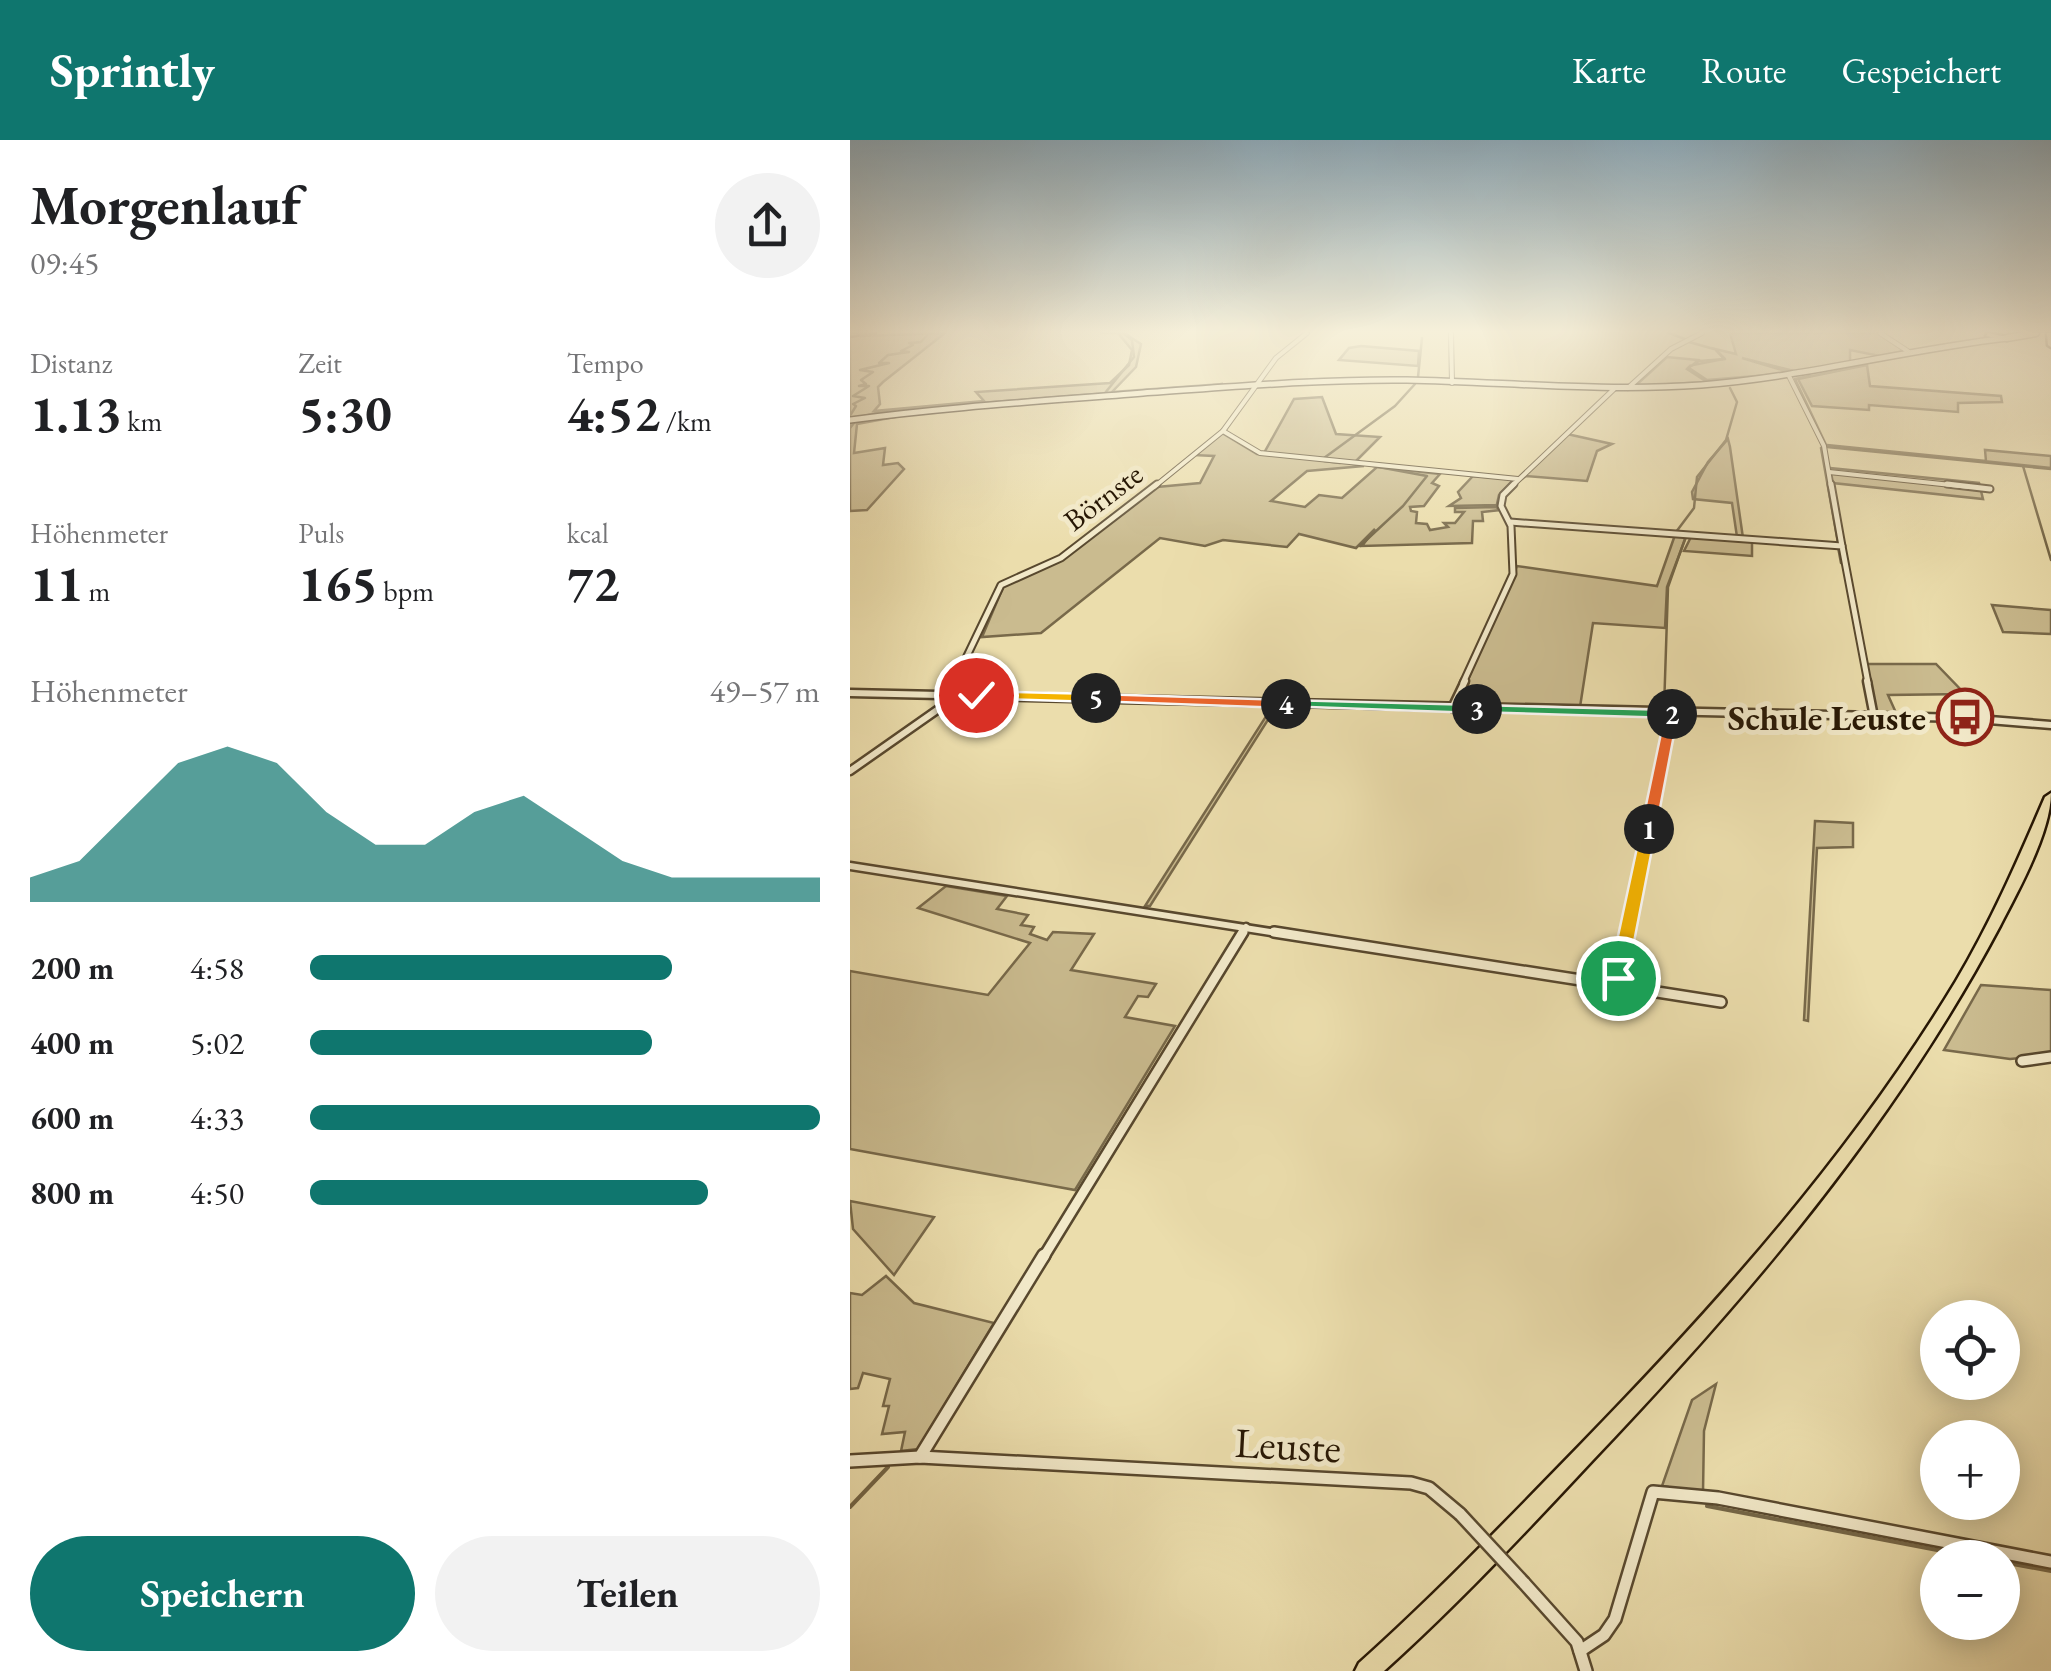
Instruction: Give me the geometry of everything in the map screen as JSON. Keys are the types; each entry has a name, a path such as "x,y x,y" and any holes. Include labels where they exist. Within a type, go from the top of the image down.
{"highway":[{"path":"1367,1671 1423,1621 1669,1369 1806,1207 1943,1011 2018,878 2051,797"}],"main road":[{"path":"850,420 980,404"}],"street":[{"name":"Börnste","path":"953,695 1001,584 1062,558 1223,431 1241,404"},
{"path":"1452,708 1513,574 1510,522 1501,506 1503,495 1597,404"},
{"path":"1803,404 1824,446 1874,717"},
{"path":"1223,431 1260,453 1518,479"},
{"path":"1828,472 1990,489"},
{"path":"1510,522 1560,522 1842,546"},
{"path":"850,694 1874,717 2050,725"},
{"path":"850,772 953,695"},
{"path":"1616,987 1672,714"},
{"path":"850,866 1722,1002"},
{"path":"920,1457 1246,928"},
{"path":"2022,1061 2051,1056"},
{"name":"Leuste","path":"850,1461 920,1457 1411,1483 1429,1488 1460,1514 1566,1628 1586,1671"},
{"path":"1580,1651 1604,1635 1614,1619 1653,1492 1736,1502 2051,1562"}],"shaded area":[{"path":"850,404 880,404 874,411 962,404 891,410 850,419"},
{"path":"1291,404 1325,404 1336,434 1380,437 1353,464 1364,466 1307,471 1271,501 1305,507 1319,495 1342,498 1377,467 1440,474 1432,483 1439,486 1424,506 1410,507 1417,512 1416,523 1427,524 1430,530 1455,523 1464,512 1455,512 1455,508 1500,510 1482,512 1483,521 1473,521 1472,543 1362,546 1375,529 1356,548 1299,534 1287,547 1223,540 1205,546 1160,538 1041,633 982,637 1004,585 1055,563 1157,487 1200,483 1214,456 1192,455 1222,433 1257,454 1283,456 1264,453"},
{"path":"1811,404 1958,404 1958,412 1869,405 1869,410"},
{"path":"911,414 857,424 854,453 885,448 883,465 898,463 904,469 867,510 850,511 850,423"},
{"path":"1567,434 1612,444 1597,451 1587,481 1526,476 1518,482"},
{"path":"1728,439 1743,538 1737,537 1732,503 1693,499 1692,492 1708,462"},
{"path":"1827,445 1986,461 1985,450 2051,456 2051,468"},
{"path":"1830,468 1979,483 1983,499 1833,483"},
{"path":"1473,476 1514,481 1500,495 1498,505 1449,506 1461,498 1458,492"},
{"path":"1675,535 1686,537 1667,587 1665,628 1593,623 1580,707 1457,705 1517,566 1657,586"},
{"path":"1691,537 1752,541 1752,556 1684,551"},
{"path":"1992,605 2051,610 2051,634 2003,632"},
{"path":"1867,664 1936,664 1965,694 1888,695 1897,715 1875,711"},
{"path":"1272,707 1276,707 1150,906 1145,906"},
{"path":"1815,821 1853,823 1853,847 1817,848 1808,1021 1804,1020"},
{"path":"946,886 1007,896 997,909 1028,915 1021,925 1034,927 1030,934 1047,940 1053,932 1094,934 1071,970 1156,984 1148,997 1138,996 1125,1017 1175,1026 1075,1190 850,1149 850,971 988,995 1030,943 918,908"},
{"path":"1981,985 2051,990 2051,1055 2010,1059 1944,1050"},
{"path":"850,1201 934,1217 894,1275 853,1229"},
{"path":"886,1276 914,1303 994,1323 918,1449 901,1451 905,1432 882,1434 889,1406 883,1406 890,1379 863,1373 858,1388 850,1389 850,1293 862,1295"},
{"path":"1716,1384 1704,1431 1703,1493 1662,1486 1692,1400"}],"waterway":[{"path":"851,414 854,404"},
{"path":"1324,458 1396,404"},
{"path":"1676,532 1694,508 1697,477 1726,440 1736,404"},
{"path":"1807,404 1827,447 2023,466"},
{"path":"850,428 854,423"},
{"path":"1821,448 1838,543"},
{"path":"1324,461 1340,463"},
{"path":"1360,546 1403,506 1427,476 1373,466"},
{"path":"2023,466 2051,469"},
{"path":"2023,466 2051,560"},
{"path":"1497,504 1499,495 1513,480"},
{"path":"1664,709 1668,587 1686,536"},
{"path":"1838,547 1841,563"},
{"path":"1151,703 1445,711"},
{"path":"850,1507 888,1467"},
{"path":"1707,1506 1920,1547"},
{"path":"2020,1565 2051,1571"}],"place":[{"name":"Schule Leuste","path":"1965,717"}],"route":[{"path":"976,695 1672,714 1618,978"}]}
